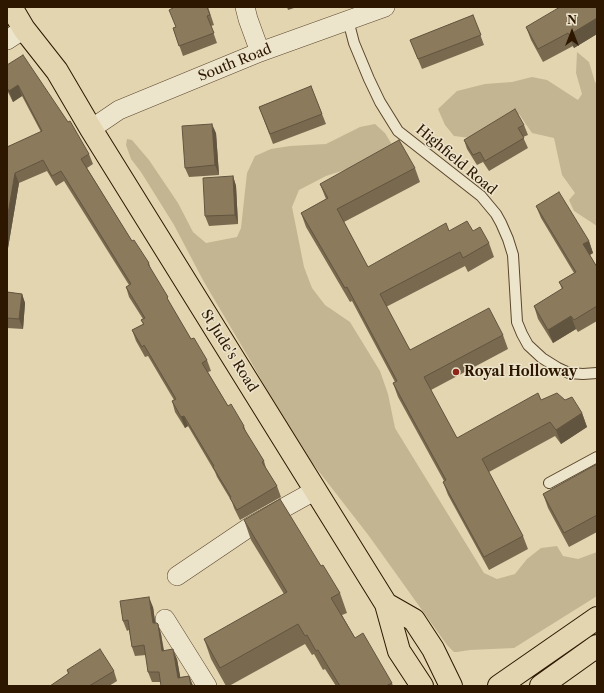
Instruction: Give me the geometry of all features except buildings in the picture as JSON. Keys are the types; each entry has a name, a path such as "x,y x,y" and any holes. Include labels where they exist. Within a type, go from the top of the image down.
{"main road":[{"name":"St Jude's Road","path":"12,7 16,35 57,71 91,129 386,604 414,620 433,649 451,686"},
{"path":"386,604 399,651 422,686"},
{"path":"499,686 597,618"},
{"path":"540,686 597,646"}],"street":[{"path":"245,7 260,52"},
{"name":"South Road","path":"91,129 119,110 260,52 385,7"},
{"path":"177,576 251,526 316,490"},
{"path":"166,619 207,686"}],"lane":[{"name":"Highfield Road","path":"348,20 354,43 378,97 398,131 481,196 496,214 501,223 508,239 512,255 515,278 517,322 528,345 544,360 569,373 597,373"},
{"path":"549,482 597,457"}],"shaded area":[{"path":"577,52 589,62 597,84 597,226 574,211 569,200 575,193 562,175 554,138 532,133 519,114 470,138 454,136 445,125 438,109 457,91 485,84 512,82 532,77 547,80 578,100 582,94 576,73"},
{"path":"375,124 385,133 394,148 378,159 326,176 299,190 292,207 304,267 312,288 325,305 350,322 380,371 388,394 395,428 484,573 497,579 515,574 527,559 541,548 557,546 563,556 578,559 597,552 597,596 514,648 454,652 447,645 369,536 296,442 204,282 174,225 141,172 131,159 126,145 127,139 132,140 149,160 178,203 193,232 206,243 237,237 241,228 247,173 255,156 271,149 290,146 326,144 360,127"}],"place":[{"name":"Royal Holloway","path":"456,372"}]}
